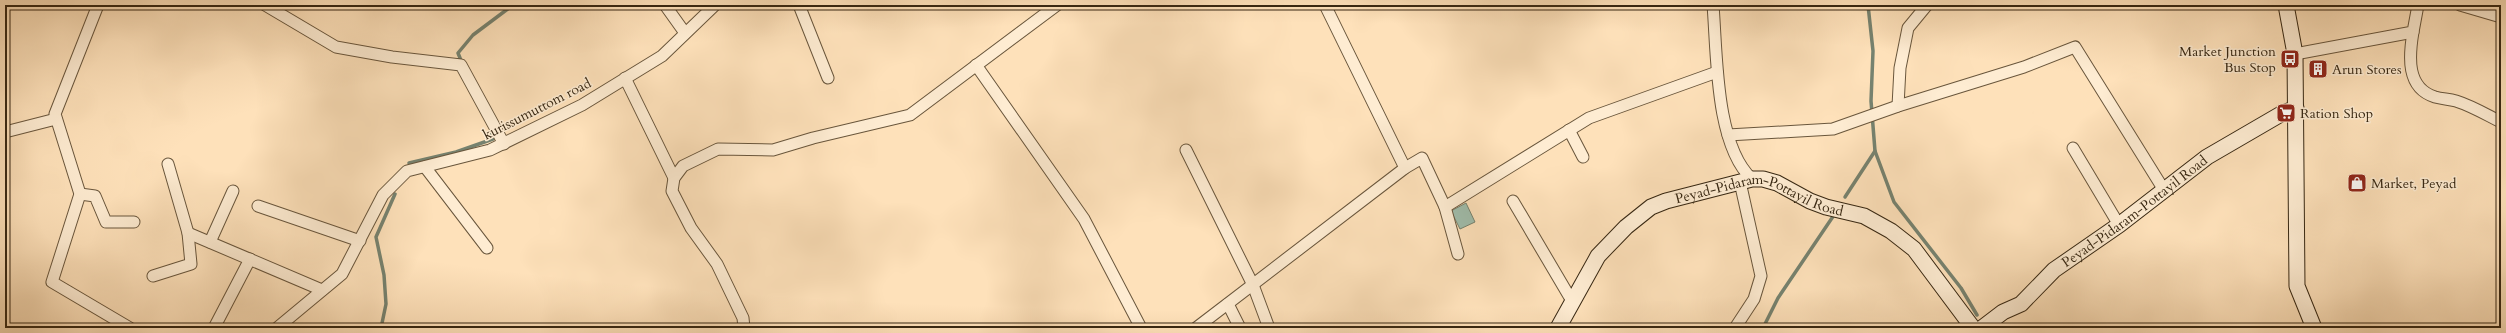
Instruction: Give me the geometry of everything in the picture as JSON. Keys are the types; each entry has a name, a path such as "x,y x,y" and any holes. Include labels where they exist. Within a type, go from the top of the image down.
{"street":[{"path":"98,5 55,114 80,194 52,282 130,328"},
{"path":"265,5 336,47 392,57 461,65 504,144"},
{"path":"665,5 685,33"},
{"name":"kurissumuttom road","path":"277,328 342,274 360,242 383,195 408,171 490,150 582,105 662,56 715,5"},
{"path":"799,5 828,78"},
{"path":"744,328 743,318 717,264 691,228 672,191 674,178 683,166 718,149 773,150 813,138 910,115 1057,5"},
{"path":"1325,5 1405,168"},
{"path":"1713,5 1717,72 1728,136 1746,181 1761,276 1754,299 1735,328"},
{"path":"1898,106 1900,68 1908,28 1927,5"},
{"path":"2286,5 2295,54 2297,286 2314,328"},
{"path":"2418,5 2410,50 2411,71 2416,84 2434,97 2458,102 2501,122"},
{"path":"2460,5 2501,17"},
{"path":"2295,54 2413,32"},
{"path":"1728,136 1833,129 1898,106 2024,67 2075,47 2164,190"},
{"path":"976,65 1084,219 1141,328"},
{"path":"1445,207 1589,118 1717,72"},
{"path":"625,78 674,178"},
{"name":"Peyad-Pidaram-Pottayil Road","path":"1982,328 2003,312 2021,304 2054,270 2119,225 2207,157 2281,114 2296,108"},
{"path":"5,132 56,119"},
{"path":"1568,130 1583,157"},
{"path":"2073,148 2119,225"},
{"path":"1186,150 1253,285 1269,328"},
{"path":"1196,328 1405,168 1422,158 1445,207 1458,254"},
{"path":"153,276 191,264 188,233 168,164"},
{"path":"426,167 488,248"},
{"name":"Peyad-Pidaram-Pottayil Road","path":"1558,328 1598,256 1626,227 1651,207 1666,201 1746,181 1763,179 1777,183 1815,203 1864,216 1892,231 1914,249 1973,328"},
{"path":"210,242 233,192"},
{"path":"80,194 95,196 106,222 134,222"},
{"path":"1513,201 1572,301"},
{"path":"258,206 360,242"},
{"path":"188,233 322,290"},
{"path":"214,328 250,259"},
{"path":"1228,304 1240,328"}],"shaded area":[{"path":"1466,203 1475,222 1460,229 1451,211"}],"waterway":[{"path":"462,63 458,53 473,35 513,5"},
{"path":"1845,197 1875,151 1871,101 1873,51 1868,5"},
{"path":"409,163 456,152 493,139 491,130"},
{"path":"1875,151 1894,202 1961,288 1977,315"},
{"path":"381,328 386,304 384,275 376,237 395,194"},
{"path":"1763,328 1778,298 1834,215"}],"place":[{"name":"Market Junction Bus Stop","path":"2290,59"},
{"name":"Arun Stores","path":"2318,69"},
{"name":"Ration Shop","path":"2286,113"},
{"name":"Market, Peyad","path":"2357,183"}]}
